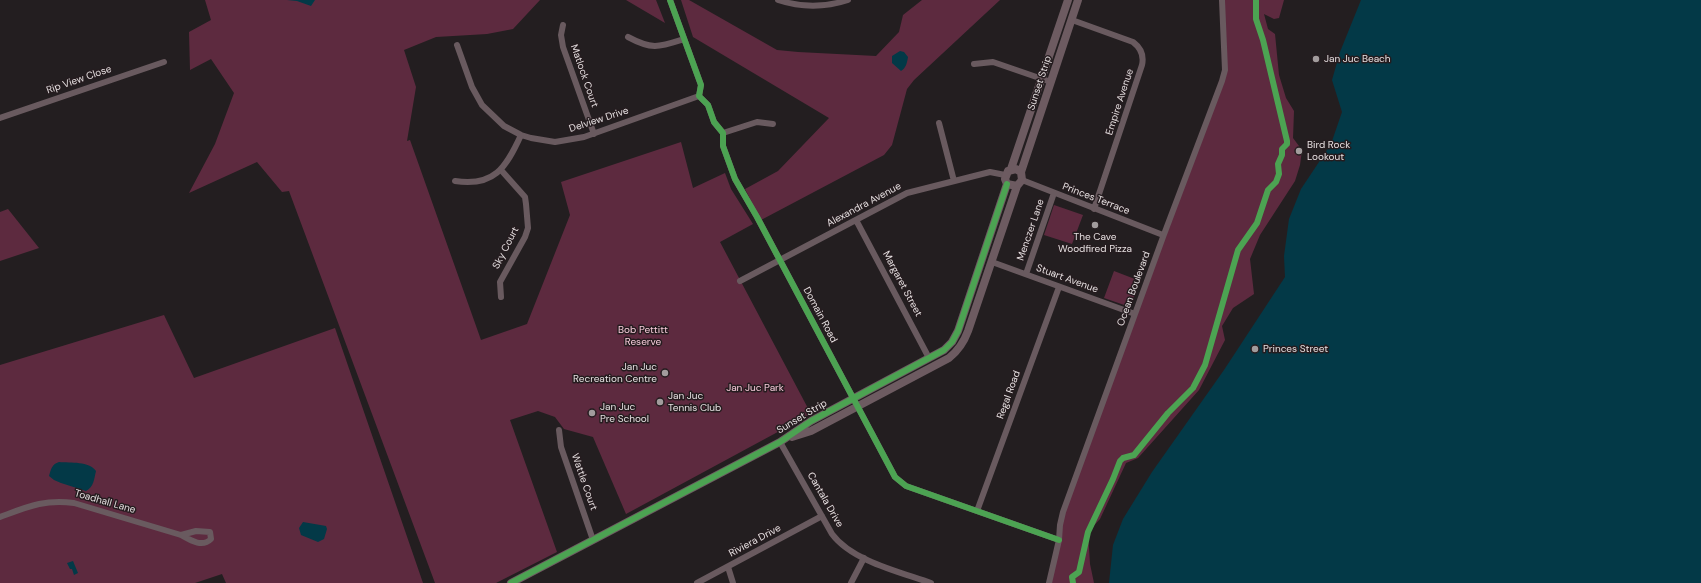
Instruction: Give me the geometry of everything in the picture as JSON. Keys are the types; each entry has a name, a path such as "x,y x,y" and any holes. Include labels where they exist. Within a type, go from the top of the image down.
{"street":[{"path":"670,0 701,86 699,96"},
{"path":"778,0 797,5 815,6 848,0"},
{"name":"Sunset Strip","path":"1008,172 1042,79 1068,0"},
{"name":"Sunset Strip","path":"780,442 811,431 858,407 949,358 958,351 965,340 992,262 1078,0"},
{"name":"Ocean Boulevard","path":"1049,583 1059,540 1063,512 1224,75 1225,63 1222,0"},
{"name":"Empire Avenue","path":"1072,20 1133,42 1139,48 1142,56 1142,65 1094,209"},
{"name":"Matlock Court","path":"563,25 561,35 563,47 594,134"},
{"path":"628,36 641,44 654,46 668,44 684,39"},
{"name":"Delview Drive","path":"457,45 472,87 482,105 496,119 521,135 538,140 555,142 575,140 699,96"},
{"name":"Rip View Close","path":"0,118 164,62"},
{"path":"974,64 993,62 1051,82"},
{"name":"Domain Road","path":"699,96 708,105 714,122 723,134 723,146 735,179 898,480 906,486 1059,540"},
{"path":"723,134 757,122 773,124"},
{"path":"939,123 954,181"},
{"path":"455,181 469,183 481,182 501,170 510,158 521,135"},
{"path":"1016,169 1020,179 1007,184 1008,172 1016,169"},
{"name":"Sky Court","path":"501,170 525,197 528,228 525,237 500,282 501,297"},
{"name":"Alexandra Avenue","path":"740,281 907,193 990,172 1008,172"},
{"name":"Princes Terrace","path":"1020,179 1164,235"},
{"name":"Sunset Strip","path":"511,583 780,442 811,421 949,346 955,337 1007,184"},
{"name":"Menczer Lane","path":"1026,274 1054,193"},
{"name":"Margaret Street","path":"856,220 929,358"},
{"name":"Stuart Avenue","path":"992,262 1135,314"},
{"name":"Regal Road","path":"977,511 1059,287"},
{"name":"Wattle Court","path":"559,430 561,447 593,540"},
{"name":"Cantala Drive","path":"780,442 838,542 849,551 864,558 931,583"},
{"name":"Toadhall Lane","path":"0,517 42,502 58,501 74,503 181,535"},
{"name":"Riviera Drive","path":"698,583 822,516"},
{"path":"851,583 864,558"},
{"path":"728,567 733,583"}],"green space":[{"path":"205,0 540,0 513,29 487,34 436,37 404,50 416,87 407,141 410,140 481,340 527,324 570,215 561,182 681,142 693,188 725,173 731,189 753,224 720,242 811,414 626,514 593,437 564,429 555,417 538,411 510,420 557,552 496,583 435,583 289,191 282,192 257,162 189,193 215,144 234,93 211,59 190,70 189,32 211,20"},
{"path":"626,0 656,0 665,23"},
{"path":"681,0 689,0 777,50 876,56 899,32 903,15 922,0 1000,0 914,80 907,89 892,145 884,155 761,220 745,189 778,171 829,118 693,37"},
{"path":"1222,0 1284,0 1279,18 1274,19 1264,14 1268,29 1275,34 1279,75 1286,98 1294,111 1293,138 1302,150 1300,165 1295,181 1260,235 1250,259 1254,294 1233,308 1222,326 1225,340 1199,390 1138,458 1126,463 1100,519 1088,532 1090,564 1094,583 1049,583 1060,525 1222,81"},
{"path":"1054,205 1083,215 1072,244 1044,235"},
{"path":"8,209 39,248 0,261 0,212"},
{"path":"1114,271 1140,281 1130,307 1104,298"},
{"path":"164,315 194,378 335,328 423,583 226,583 222,574 195,583 0,583 0,365"}],"water":[{"path":"287,0 315,0 311,6 297,1"},
{"path":"1361,0 1701,0 1701,583 1109,583 1113,545 1123,519 1152,472 1224,370 1285,277 1284,256 1289,219 1301,189 1331,144 1342,112 1332,80 1340,52"},
{"path":"900,51 904,52 908,57 905,67 901,71 892,63 892,56"},
{"path":"59,462 79,463 93,468 96,471 91,487 86,491 54,480 49,476 53,465"},
{"path":"303,522 326,526 327,529 324,539 318,542 301,535 299,528"},
{"path":"73,561 78,573 74,575 72,569 70,569 67,563"}],"cycle path":[{"path":"670,0 701,85 699,96 708,105 714,122 723,133 723,146 735,179 757,217 895,477 906,486 1059,540"},
{"path":"1073,583 1072,577 1079,572 1088,532 1120,461 1123,458 1134,455 1168,413 1193,388 1205,365 1238,250 1257,223 1268,190 1276,182 1279,174 1278,164 1282,155 1282,149 1287,144 1287,141 1263,40 1256,19 1256,0"},
{"path":"511,583 780,442 811,421 944,350 952,342 958,331 1007,184"}],"place":[{"name":"Jan Juc Beach","path":"1316,59"},
{"name":"Bird Rock Lookout","path":"1299,151"},
{"name":"The Cave Woodfired Pizza","path":"1095,225"},
{"name":"Princes Street","path":"1255,349"},
{"name":"Jan Juc Recreation Centre","path":"665,373"},
{"name":"Jan Juc Tennis Club","path":"660,402"},
{"name":"Jan Juc Pre School","path":"592,413"}],"park label":[{"name":"Bob Pettitt Reserve","path":"643,336"},
{"name":"Jan Juc Park","path":"755,388"}]}
